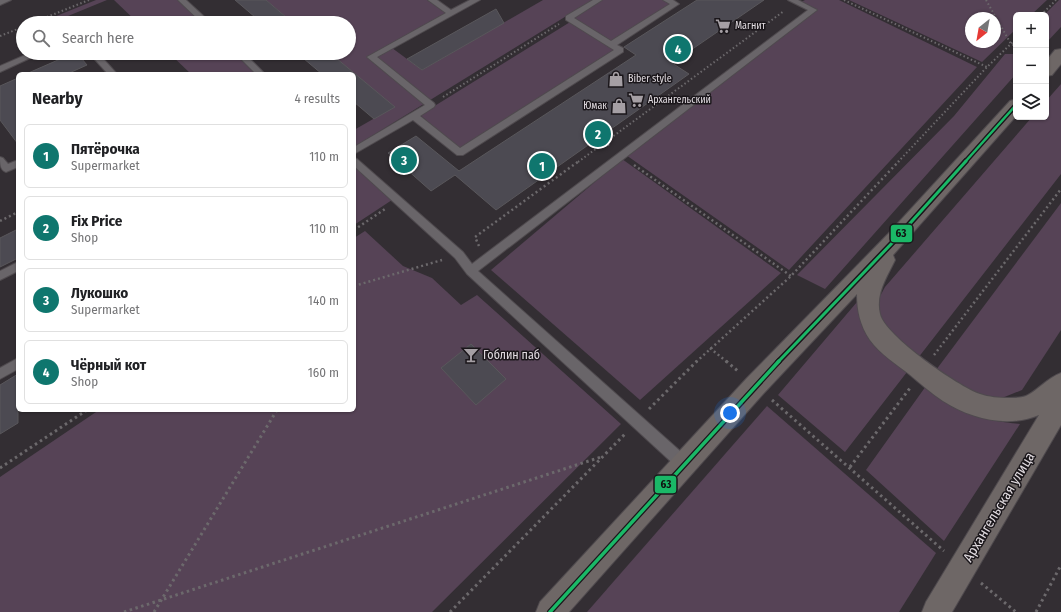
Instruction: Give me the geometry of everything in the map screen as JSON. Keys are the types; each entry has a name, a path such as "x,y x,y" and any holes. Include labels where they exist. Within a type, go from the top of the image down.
{"main road":[{"path":"1049,68 1061,54"},
{"path":"550,612 755,386 895,240 1013,108"},
{"path":"895,240 868,294 869,315 878,333 892,348 952,393 979,406 1007,410 1031,407 1061,384"},
{"name":"Архангельская улица","path":"936,612 1061,402"}],"lane":[{"path":"0,3 7,0"},
{"path":"182,0 199,16"},
{"path":"432,0 451,13"},
{"path":"356,150 430,105 371,57 476,0"},
{"path":"413,115 460,153 620,50 569,18 598,0"},
{"path":"611,45 675,4 667,0"},
{"path":"470,271 813,10 794,1"},
{"path":"0,69 21,60"},
{"path":"100,60 111,72"},
{"path":"246,60 259,72"},
{"path":"0,160 6,169 16,164"},
{"path":"356,163 459,255 470,271 684,464"},
{"path":"0,276 16,267"},
{"path":"0,374 16,364"}],"path":[{"path":"49,16 89,0"},
{"path":"844,0 986,66"},
{"path":"450,612 710,348 791,276 986,66 1011,44 986,0"},
{"path":"1044,12 1056,0"},
{"path":"475,237 794,1"},
{"path":"430,105 569,18"},
{"path":"0,36 16,30"},
{"path":"598,138 791,276"},
{"path":"850,467 1061,189"},
{"path":"356,229 397,201"},
{"path":"0,221 16,213"},
{"path":"356,285 459,255"},
{"path":"710,348 850,467 1016,612"},
{"path":"0,468 84,412"},
{"path":"154,612 276,412"},
{"path":"124,612 603,456"},
{"path":"1036,612 1061,565"}],"shaded area":[{"path":"96,0 107,0 68,16 56,16"},
{"path":"114,0 179,0 196,16 131,16"},
{"path":"266,0 427,0 446,13 388,45 422,70 543,0 663,0 671,4 606,45 614,50 460,149 420,115 575,19 568,15 356,146 356,129 394,107 356,75 356,72 353,72 338,60 356,60 356,16 285,16"},
{"path":"805,0 839,0 977,67 789,270 626,155 817,10 801,2"},
{"path":"849,0 1047,0 1034,12 1013,12 1013,32 1001,44 1001,12 965,12 965,48 996,48 982,62"},
{"path":"1059,0 1061,0 1061,27 1049,40 1049,12 1047,12"},
{"path":"1005,54 1013,54 1013,77 825,289 797,275 954,116"},
{"path":"176,60 242,60 255,72 189,72"},
{"path":"1061,84 1061,174 918,358 885,326 879,310 879,301 882,292 1029,120 1049,120 1049,98"},
{"path":"622,159 781,273 640,400 491,270"},
{"path":"356,167 392,200 356,224"},
{"path":"1061,203 1061,330 1022,390 1002,398 980,396 936,370"},
{"path":"365,231 403,266 432,278 461,305 477,295 621,424 432,612 0,612 0,477 96,412 356,412 356,237"},
{"path":"857,302 860,317 907,372 845,452 778,395"},
{"path":"926,386 949,402 970,413 992,420 1020,424 944,541 866,470"},
{"path":"767,406 936,553 899,612 587,612"}],"building":[{"path":"235,0 266,0 285,16 254,16"},
{"path":"697,0 764,0 672,63 689,74 496,210 455,175 431,191 388,153 416,136 459,171 636,55 624,47"},
{"path":"496,9 504,23 422,70 407,59"},
{"path":"58,60 83,60 87,65 71,72 31,72"},
{"path":"305,60 338,60 353,72 320,72"},
{"path":"356,75 395,107 374,119 356,104"},
{"path":"16,79 16,141 0,120 0,86"},
{"path":"16,230 16,259 0,267 0,238"},
{"path":"471,344 506,379 476,405 441,368"},
{"path":"16,375 16,412 18,412 18,423 0,434 0,385"}],"transit line":[{"name":"63","path":"550,612 755,386 895,240 1013,108"}],"place":[{"name":"Магнит","path":"723,26"},
{"name":"Чёрный кот","path":"678,49"},
{"name":"Biber style","path":"616,79"},
{"name":"Архангельский","path":"636,100"},
{"name":"Юмак","path":"619,106"},
{"name":"Fix Price","path":"598,134"},
{"name":"Лукошко","path":"404,160"},
{"name":"Пятёрочка","path":"542,166"},
{"name":"Гоблин паб","path":"471,355"}]}
